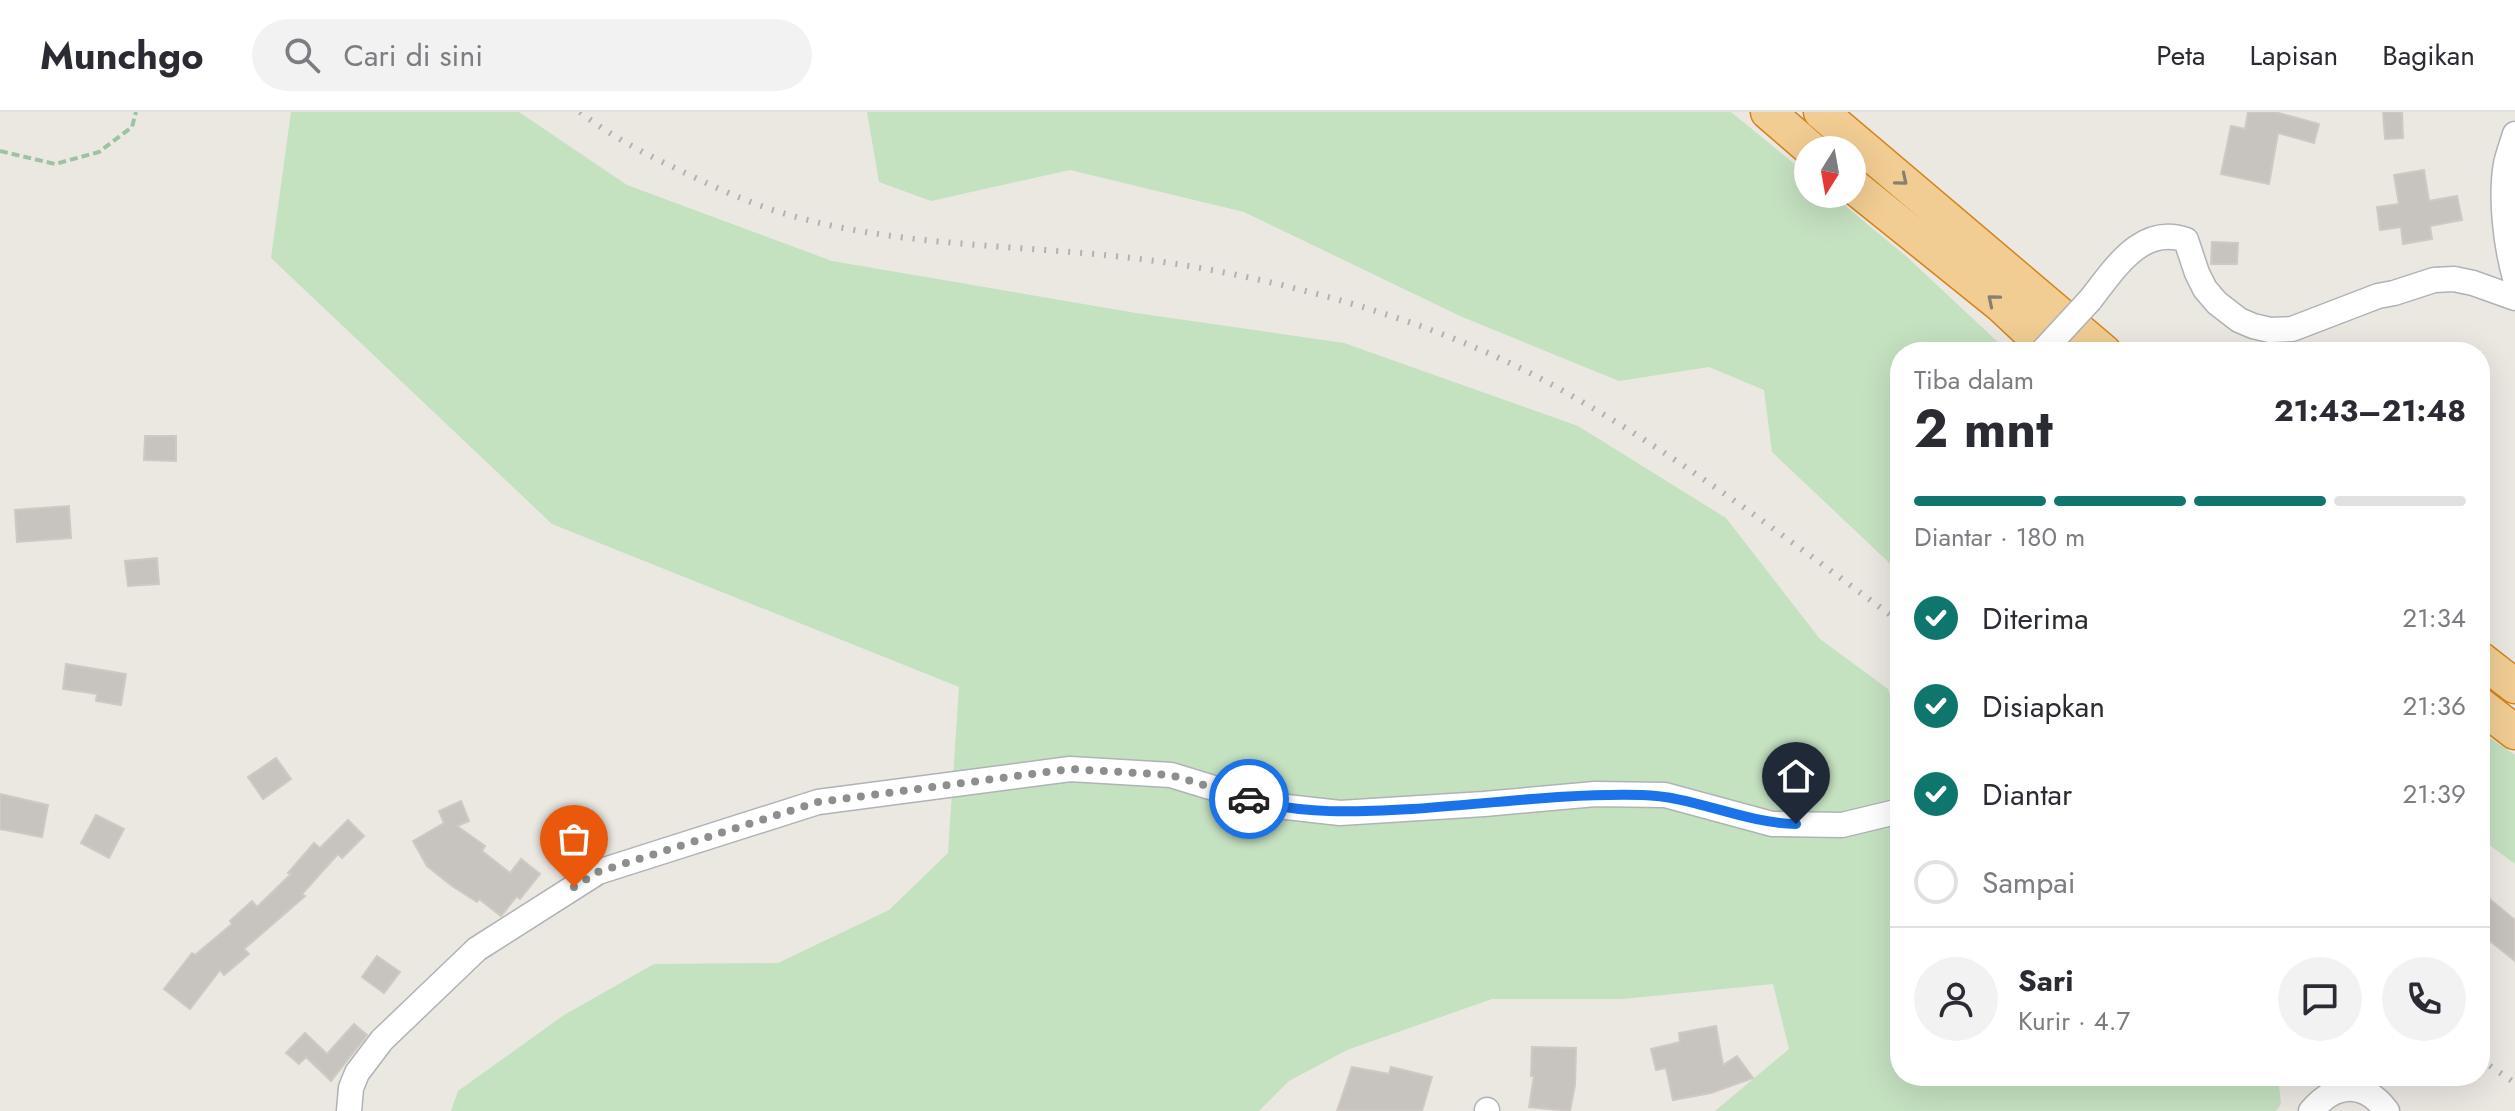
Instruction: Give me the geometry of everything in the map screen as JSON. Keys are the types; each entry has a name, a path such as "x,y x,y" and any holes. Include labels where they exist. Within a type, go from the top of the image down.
{"highway":[{"path":"1768,112 1796,136"},
{"path":"1821,112 2092,342"},
{"path":"1866,196 2001,305 2040,342"},
{"path":"2490,667 2515,686"},
{"path":"2490,713 2515,732"}],"street":[{"path":"2515,134 2506,165 2505,198 2507,237 2515,278"},
{"path":"2051,342 2127,256 2141,243 2155,238 2186,240 2197,273 2217,303 2239,320 2270,330 2292,329 2378,296 2434,280 2454,279 2473,283 2515,298"},
{"path":"349,1111 351,1088 357,1073 382,1040 477,949 598,872 818,802 1070,769 1171,775 1269,805 1340,813 1595,794 1665,795 1772,824 1842,825 1890,813"},
{"path":"2311,1111 2334,1093 2357,1088 2377,1098 2387,1111"}],"path":[{"path":"0,151 55,164 99,152 132,127 136,112"}],"green space":[{"path":"291,112 519,112 627,185 832,261 1136,313 1344,343 1578,426 1726,518 1820,639 1888,689 1890,1086 2279,1086 2281,1104 2276,1111 1715,1111 1789,1049 1773,984 1623,999 1492,999 1347,1050 1289,1081 1259,1111 451,1111 458,1091 564,1015 654,964 778,963 889,910 948,853 959,687 552,524 271,258"},
{"path":"867,112 1731,112 1794,164 1794,208 1848,208 1907,257 1998,342 1890,342 1890,564 1772,452 1764,390 1709,367 1619,381 1460,316 1244,212 1070,170 931,201 879,182"},
{"path":"2490,738 2515,755 2515,864 2490,845"}],"building":[{"path":"2248,112 2275,112 2319,124 2314,143 2278,133 2269,184 2221,174 2231,126 2245,129"},
{"path":"2383,112 2402,112 2403,138 2385,139"},
{"path":"2424,170 2429,201 2457,196 2462,220 2430,226 2432,239 2403,244 2401,227 2380,230 2377,207 2399,204 2394,175"},
{"path":"2212,242 2238,243 2237,264 2211,264"},
{"path":"145,436 176,436 176,461 144,460"},
{"path":"69,506 71,538 17,542 15,510"},
{"path":"157,558 159,584 128,586 125,561"},
{"path":"66,664 126,674 121,705 96,701 97,694 63,689"},
{"path":"276,758 291,779 263,799 248,777"},
{"path":"0,794 48,805 42,837 0,829"},
{"path":"461,801 469,821 457,826 485,846 482,851 510,873 521,859 540,874 501,916 479,899 477,902 452,886 427,866 413,841 444,823 439,811"},
{"path":"96,815 124,829 109,858 81,843"},
{"path":"348,820 364,836 342,858 338,854 302,894 305,896 244,949 249,954 224,975 220,970 190,1009 164,989 192,953 195,955 232,924 230,921 252,901 257,907 291,874 288,873 314,843 320,848"},
{"path":"2490,899 2515,920 2515,961 2490,941"},
{"path":"377,956 400,972 384,993 362,977"},
{"path":"354,1024 367,1035 331,1081 306,1057 299,1064 286,1053 305,1033 327,1054"},
{"path":"1716,1026 1723,1065 1737,1056 1753,1078 1711,1093 1673,1100 1666,1068 1656,1070 1651,1049 1680,1042 1679,1033"},
{"path":"1532,1047 1576,1048 1575,1085 1570,1111 1529,1107 1534,1076 1531,1076"},
{"path":"1352,1067 1389,1074 1391,1067 1432,1077 1422,1111 1337,1111"}],"railway":[{"path":"580,112 637,149 710,185 760,206 816,222 905,238 1088,253 1202,268 1317,294 1435,331 1520,368 1639,436 1728,496 1890,615"},
{"path":"2490,1066 2515,1083"}],"way so far":[{"path":"574,887 598,872 818,802 1070,769 1171,775 1249,799"}],"route":[{"path":"1249,799 1269,805 1340,813 1595,794 1665,795 1772,824 1796,824"}]}
